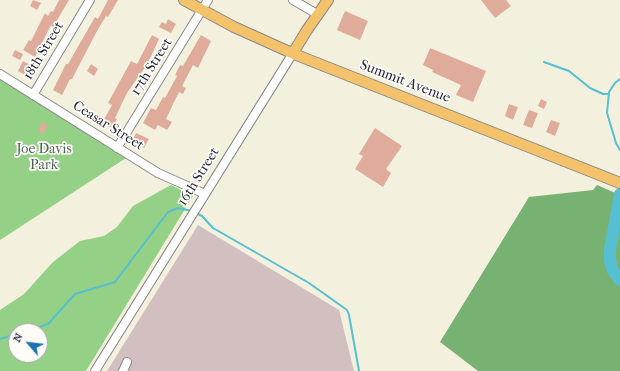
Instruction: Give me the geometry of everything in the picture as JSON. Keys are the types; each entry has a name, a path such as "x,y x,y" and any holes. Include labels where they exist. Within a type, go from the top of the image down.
{"main road":[{"name":"Summit Avenue","path":"184,0 293,53 618,182"},
{"name":"16th Street","path":"293,53 317,14 328,0"}],"street":[{"name":"18th Street","path":"33,95 90,0"},
{"name":"17th Street","path":"117,148 208,0"},
{"path":"294,0 317,14"},
{"name":"16th Street","path":"95,371 293,53"},
{"name":"Ceasar Street","path":"0,74 158,173 205,194"},
{"path":"123,371 127,362"}],"shaded area":[{"path":"198,225 339,310 354,371 107,371"}],"green space":[{"name":"Joe Davis Park","path":"0,79 126,158 0,240"},
{"path":"171,185 193,196 86,371 0,371 0,310 24,294 53,262 80,241 104,236 117,227 133,206"},
{"path":"597,185 620,195 620,371 478,371 440,342 529,197 593,190"}],"building":[{"path":"33,0 41,3 37,10 30,6"},
{"path":"59,0 69,0 53,27 51,25 35,57 23,50 29,40 31,41 45,13 48,16 51,11 53,12"},
{"path":"108,0 118,0 108,17 106,16 97,31 62,95 53,90 66,64 68,64 95,17 98,19"},
{"path":"481,0 506,0 511,6 495,18"},
{"path":"345,11 368,21 360,40 337,30"},
{"path":"168,19 176,24 171,33 159,27 162,22 166,24"},
{"path":"152,35 159,39 148,63 127,93 112,128 102,123 112,105 108,103 131,61 137,64"},
{"path":"201,35 211,41 198,68 193,65 182,86 186,88 183,94 179,92 174,102 166,119 172,122 167,130 158,125 155,130 143,123 151,108 156,110 163,97 165,98 177,76 175,75 180,65 183,66"},
{"path":"430,48 486,71 473,102 456,95 461,85 432,72 433,70 423,65"},
{"path":"15,50 23,54 20,60 12,56"},
{"path":"23,61 34,67 29,77 18,71"},
{"path":"91,64 98,69 94,76 87,71"},
{"path":"541,99 547,102 544,109 538,106"},
{"path":"509,104 518,107 513,120 505,116"},
{"path":"529,110 538,113 532,128 523,125"},
{"path":"551,120 560,123 555,136 546,132"},
{"path":"42,122 48,125 43,134 38,131"},
{"path":"375,128 402,146 386,169 391,173 383,187 355,169 363,156 359,154"},
{"path":"136,133 149,139 144,148 132,141"}],"waterway":[{"path":"544,62 569,71 590,88 603,94 608,94"},
{"path":"620,79 615,83 609,92 607,113 616,143 620,150"},
{"path":"620,194 610,250 610,261 613,271 620,280"},
{"path":"48,324 75,294 115,282 168,212 178,208 192,211"},
{"path":"196,213 202,216 213,228 309,283 347,310 359,371"},
{"path":"0,339 8,336"}]}
